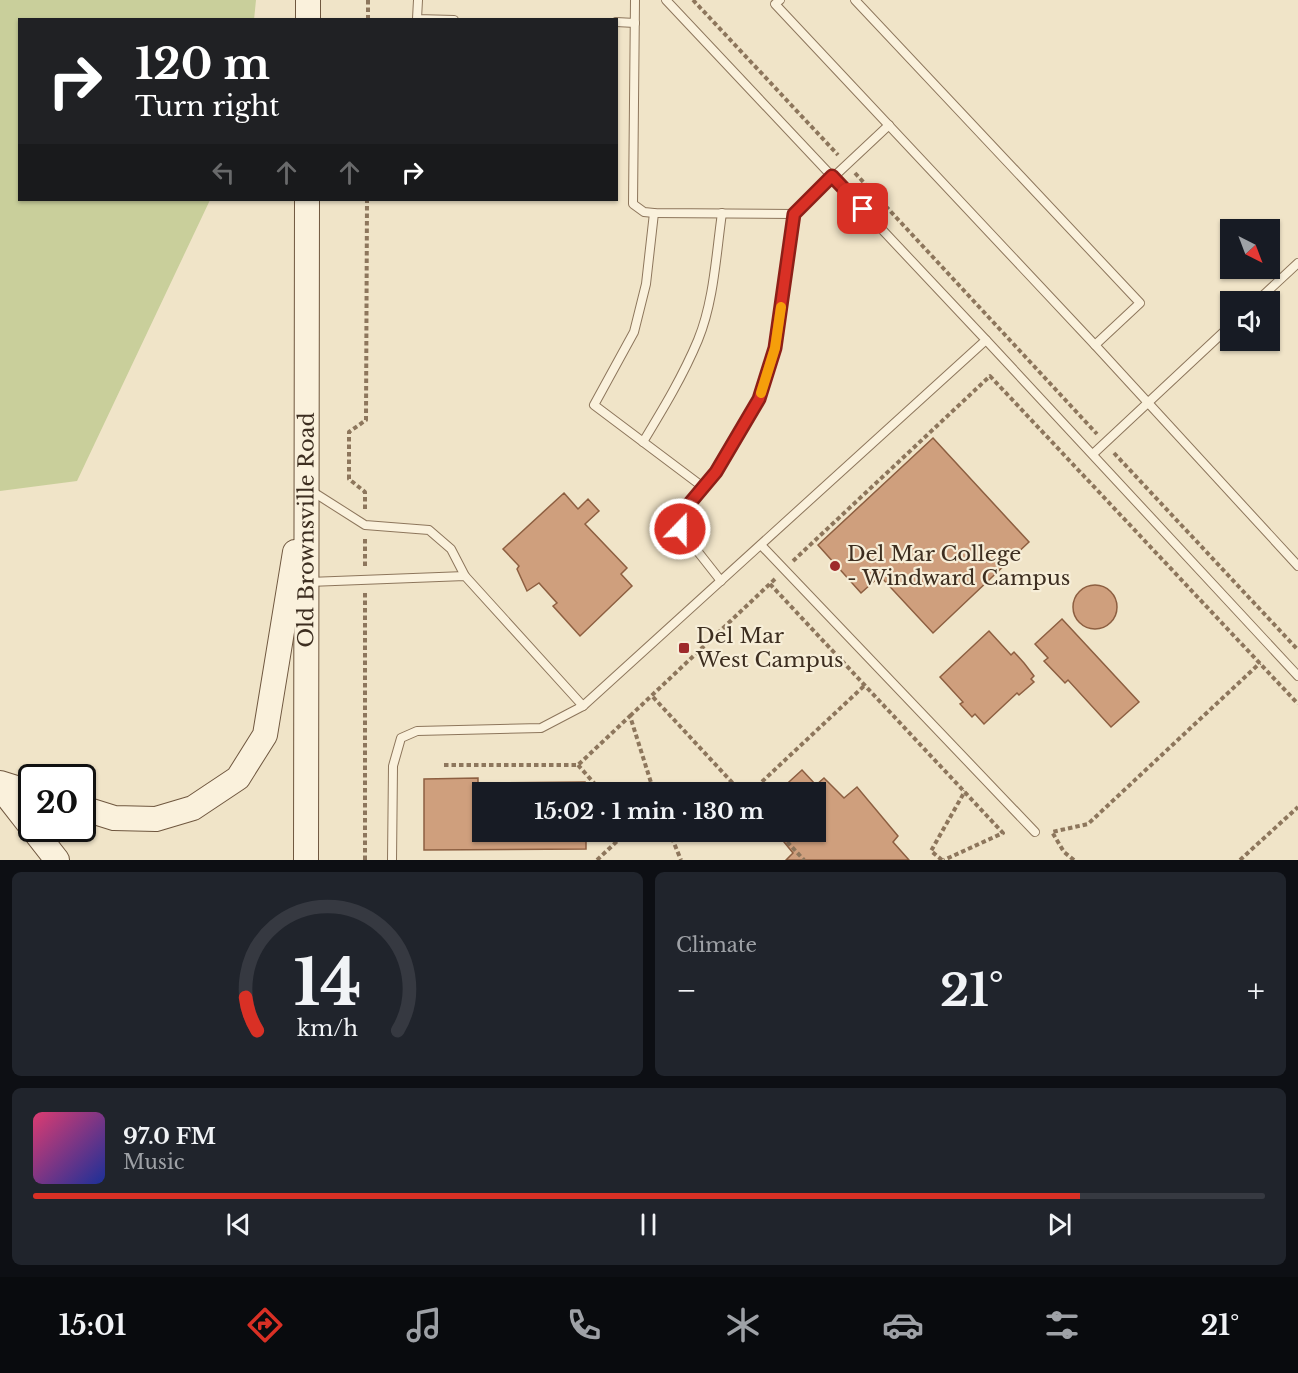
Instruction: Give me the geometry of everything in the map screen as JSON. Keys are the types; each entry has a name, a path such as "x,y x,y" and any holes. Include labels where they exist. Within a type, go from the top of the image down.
{"main road":[{"path":"308,0 308,18"},
{"name":"Old Brownsville Road","path":"306,860 307,201"},
{"path":"96,812 114,818 156,819 193,808 238,778 265,735 306,487"},
{"path":"0,785 18,790"},
{"path":"0,785 18,809"},
{"path":"43,842 57,860"}],"lane":[{"path":"417,18 418,0"},
{"path":"635,0 633,204 644,212 654,213 794,214"},
{"path":"666,0 1093,454 1298,676"},
{"path":"780,0 775,4 1095,345 1298,566"},
{"path":"855,0 1140,303 1095,345"},
{"path":"618,22 635,23"},
{"path":"721,581 680,529 681,519 690,503 716,472 759,399 775,348 794,214 889,125"},
{"path":"654,213 646,284 634,332 594,405 703,487"},
{"path":"643,442 681,378 699,338 712,289 722,213"},
{"path":"1268,291 1298,263"},
{"path":"1093,454 1220,335"},
{"path":"392,860 393,766 401,738 417,731 542,728 584,706 986,340"},
{"path":"306,487 365,525 429,530 451,549 465,576 584,706"},
{"path":"761,545 1035,832"},
{"path":"306,582 465,576"}],"path":[{"path":"368,0 368,18"},
{"path":"693,0 1298,650"},
{"path":"444,765 578,765 653,697 990,375 1298,704"},
{"path":"770,584 964,791 1003,833 943,860 932,851 964,791"},
{"path":"1074,860 1064,852 1052,832 1088,824 1260,663"},
{"path":"762,782 865,685"},
{"path":"653,697 732,782"},
{"path":"630,716 651,782"},
{"path":"578,765 593,782"},
{"path":"1240,860 1298,807"},
{"path":"597,860 616,842"},
{"path":"674,842 681,860"},
{"path":"787,842 804,860"}],"green space":[{"path":"0,0 256,0 254,18 18,18 18,201 210,201 77,481 0,491"}],"building":[{"path":"933,438 1029,542 933,633 880,576 861,593 818,545"},
{"path":"564,493 578,509 588,499 599,511 585,524 627,568 621,574 632,586 580,636 553,606 557,603 539,583 527,591 517,569 519,566 503,549"},
{"path":"1095,585 1110,592 1117,607 1110,622 1095,629 1080,622 1073,607 1080,592"},
{"path":"1062,619 1139,702 1111,727 1068,680 1065,683 1044,661 1048,658 1035,644"},
{"path":"989,631 1011,655 1014,652 1024,663 1034,676 1031,679 1034,682 1019,695 1017,693 984,724 975,714 972,717 960,704 963,702 940,677"},
{"path":"802,770 813,782 789,782"},
{"path":"478,778 478,782 472,782 472,842 586,842 586,849 424,850 424,779"},
{"path":"824,778 844,798 857,787 898,836 893,842 909,860 786,860 793,853 784,842 826,842 826,782 819,782"}],"slow traffic":[{"path":"761,393 775,348 781,307"}],"place":[{"name":"Del Mar College - Windward Campus","path":"835,566"},
{"name":"Del Mar West Campus","path":"684,648"}],"route":[{"path":"680,529 681,519 690,503 716,472 759,399 775,348 794,214 832,176 863,209"}]}
